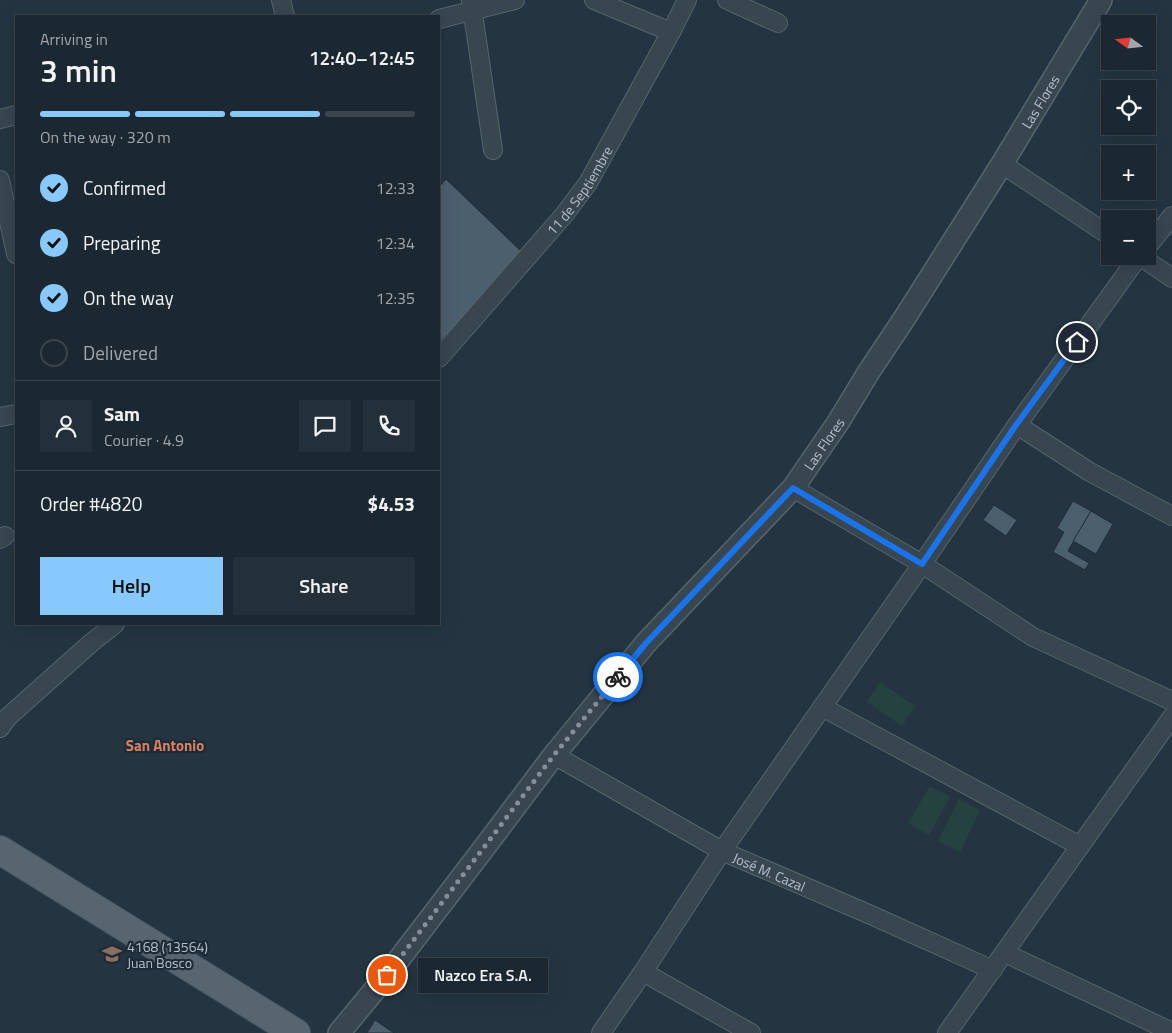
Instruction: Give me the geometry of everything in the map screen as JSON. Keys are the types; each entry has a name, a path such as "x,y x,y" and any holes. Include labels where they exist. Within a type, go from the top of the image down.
{"main road":[{"path":"0,850 296,1033"},
{"path":"0,868 261,1033"}],"street":[{"path":"281,0 285,15"},
{"path":"440,19 472,5 515,0"},
{"path":"594,0 671,32"},
{"name":"11 de Septiembre","path":"440,357 564,215 588,183 687,0"},
{"path":"728,0 778,23"},
{"name":"Las Flores","path":"339,1033 387,975 554,755 646,643 793,488 839,421 1002,164 1101,0"},
{"path":"472,5 493,150"},
{"path":"0,119 15,115"},
{"path":"1002,164 1101,230"},
{"path":"0,180 15,249"},
{"path":"1156,236 1172,216"},
{"path":"601,1033 722,851 922,564 1016,425 1132,265"},
{"path":"1152,265 1172,278"},
{"path":"0,417 15,414"},
{"path":"1016,425 1090,472 1172,516"},
{"path":"793,488 922,564 1032,637 1172,701"},
{"path":"0,728 8,717 114,625"},
{"path":"822,707 1080,846"},
{"path":"948,1033 1080,846 1170,723"},
{"name":"José M. Cazal","path":"554,755 722,851 993,970"},
{"path":"1005,953 1172,1032"},
{"path":"643,972 751,1033"}],"green space":[{"path":"880,682 915,706 902,726 867,702"},
{"path":"930,786 950,797 929,835 908,823"},
{"path":"959,799 980,810 960,852 938,841"}],"building":[{"path":"446,179 524,254 440,342 440,186"},
{"path":"1073,501 1091,511 1068,551 1089,563 1085,570 1053,552 1064,532 1057,528"},
{"path":"994,505 1017,520 1006,536 983,520"},
{"path":"1091,511 1113,524 1096,554 1073,541"},
{"path":"375,1020 394,1033 367,1033"}],"way so far":[{"path":"387,975 554,755 618,677"}],"place":[{"name":"4168 (13564) Juan Bosco","path":"112,954"},
{"name":"Nazco Era S.A.","path":"387,975"}],"district":[{"name":"San Antonio","path":"165,745"}],"route":[{"path":"618,677 646,643 793,488 922,564 1016,425 1077,342"}]}
